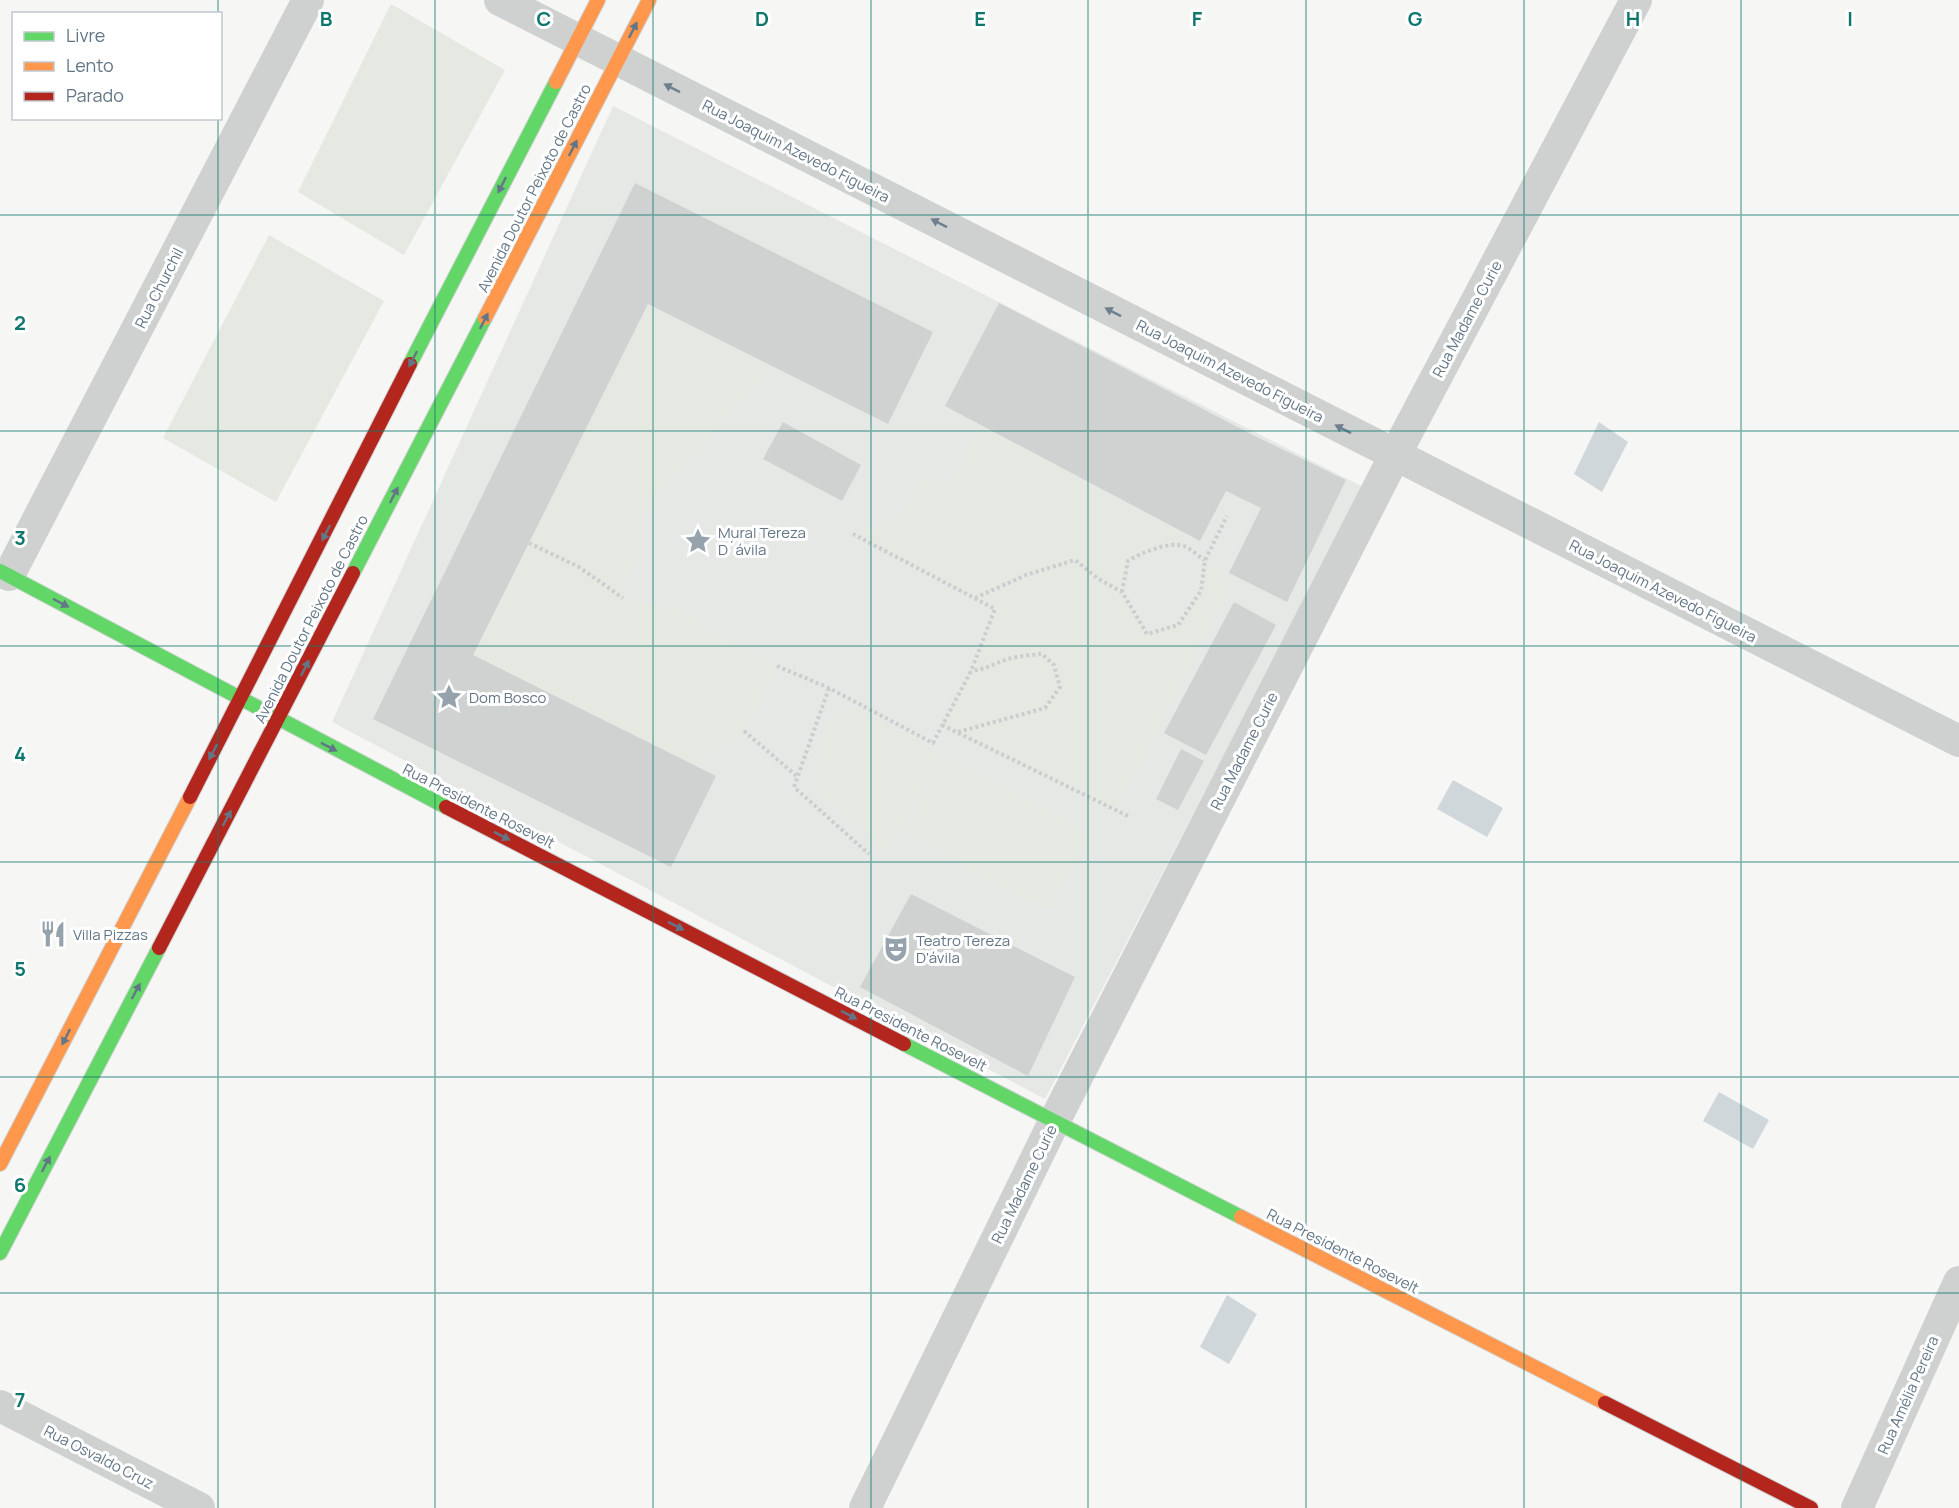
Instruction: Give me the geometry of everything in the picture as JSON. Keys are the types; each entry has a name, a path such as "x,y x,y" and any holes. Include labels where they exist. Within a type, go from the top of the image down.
{"street":[{"name":"Rua Churchil","path":"5,573 308,0"},
{"name":"Rua Joaquim Azevedo Figueira","path":"501,0 1959,741"},
{"name":"Avenida Doutor Peixoto de Castro","path":"0,1164 241,700 457,272 598,0"},
{"name":"Avenida Doutor Peixoto de Castro","path":"0,1253 649,0"},
{"name":"Rua Madame Curie","path":"865,1508 1054,1122 1395,455 1636,0"},
{"name":"Rua Presidente Rosevelt","path":"5,573 277,720 1054,1122 1811,1508"},
{"name":"Rua Amélia Pereira","path":"1857,1508 1959,1282"},
{"name":"Rua Osvaldo Cruz","path":"0,1406 199,1508"}],"path":[{"path":"974,599 1026,575 1075,560 1097,578 1122,592 1147,634 1178,625 1201,591 1205,560 1227,516"},
{"path":"777,666 829,688 933,743 971,671 995,609 853,534"},
{"path":"530,543 579,567 623,598"},
{"path":"1122,592 1128,561 1142,552 1156,548 1183,546 1205,560"},
{"path":"958,732 1045,708 1060,687 1054,665 1042,654 1006,660 985,669 971,671"},
{"path":"829,688 794,787 869,854"},
{"path":"942,725 1130,817"},
{"path":"744,731 798,777"}],"shaded area":[{"path":"391,4 505,70 404,255 298,192"},
{"path":"613,106 1363,487 1045,1099 332,722"},
{"path":"269,235 384,301 276,502 163,438"},
{"path":"648,304 774,367 755,389 729,410 698,454 644,504 637,550 611,641 626,600 670,606 777,666 739,741 693,764 473,655"},
{"path":"1599,422 1628,442 1602,492 1574,474"},
{"path":"981,426 1178,530 1183,546 1156,547 1128,562 1122,592 1147,634 1178,625 1201,591 1205,560 1232,581 1116,810 942,725 971,671 994,609 853,534 884,523 905,508 923,478 951,484","holes":["1064,564 987,594 1026,575"]},
{"path":"850,706 940,757 888,853 814,789 825,732 833,713"},
{"path":"945,757 1088,833 1048,910 905,834"},
{"path":"1453,780 1503,808 1487,837 1437,809"},
{"path":"1719,1092 1769,1120 1753,1149 1703,1121"},
{"path":"1227,1295 1257,1314 1229,1364 1200,1347"}],"building":[{"path":"635,183 933,332 888,424 648,304 473,655 716,776 671,867 373,719"},
{"path":"999,303 1253,435 1346,480 1287,602 1229,573 1261,508 1226,491 1200,541 945,406"},
{"path":"783,422 861,465 842,501 763,459"},
{"path":"1234,602 1276,625 1206,755 1164,733"},
{"path":"1181,749 1204,761 1178,810 1156,799"},
{"path":"911,894 1075,977 1028,1076 860,987"}],"traffic: fast":[{"path":"410,364 556,82"},
{"path":"353,573 485,318"},
{"path":"0,571 446,807"},
{"path":"0,1253 159,948"},
{"path":"904,1044 1241,1217"}],"traffic: slow":[{"path":"556,82 598,0"},
{"path":"485,318 649,0"},
{"path":"0,1164 190,797"},
{"path":"1241,1217 1605,1403"}],"traffic: jam":[{"path":"190,797 410,364"},
{"path":"159,948 353,573"},
{"path":"446,807 904,1044"},
{"path":"1605,1403 1811,1508"}],"place":[{"name":"Mural Tereza D´ávila","path":"698,541"},
{"name":"Dom Bosco","path":"449,697"},
{"name":"Villa Pizzas","path":"53,934"},
{"name":"Teatro Tereza D'ávila","path":"896,949"}]}
